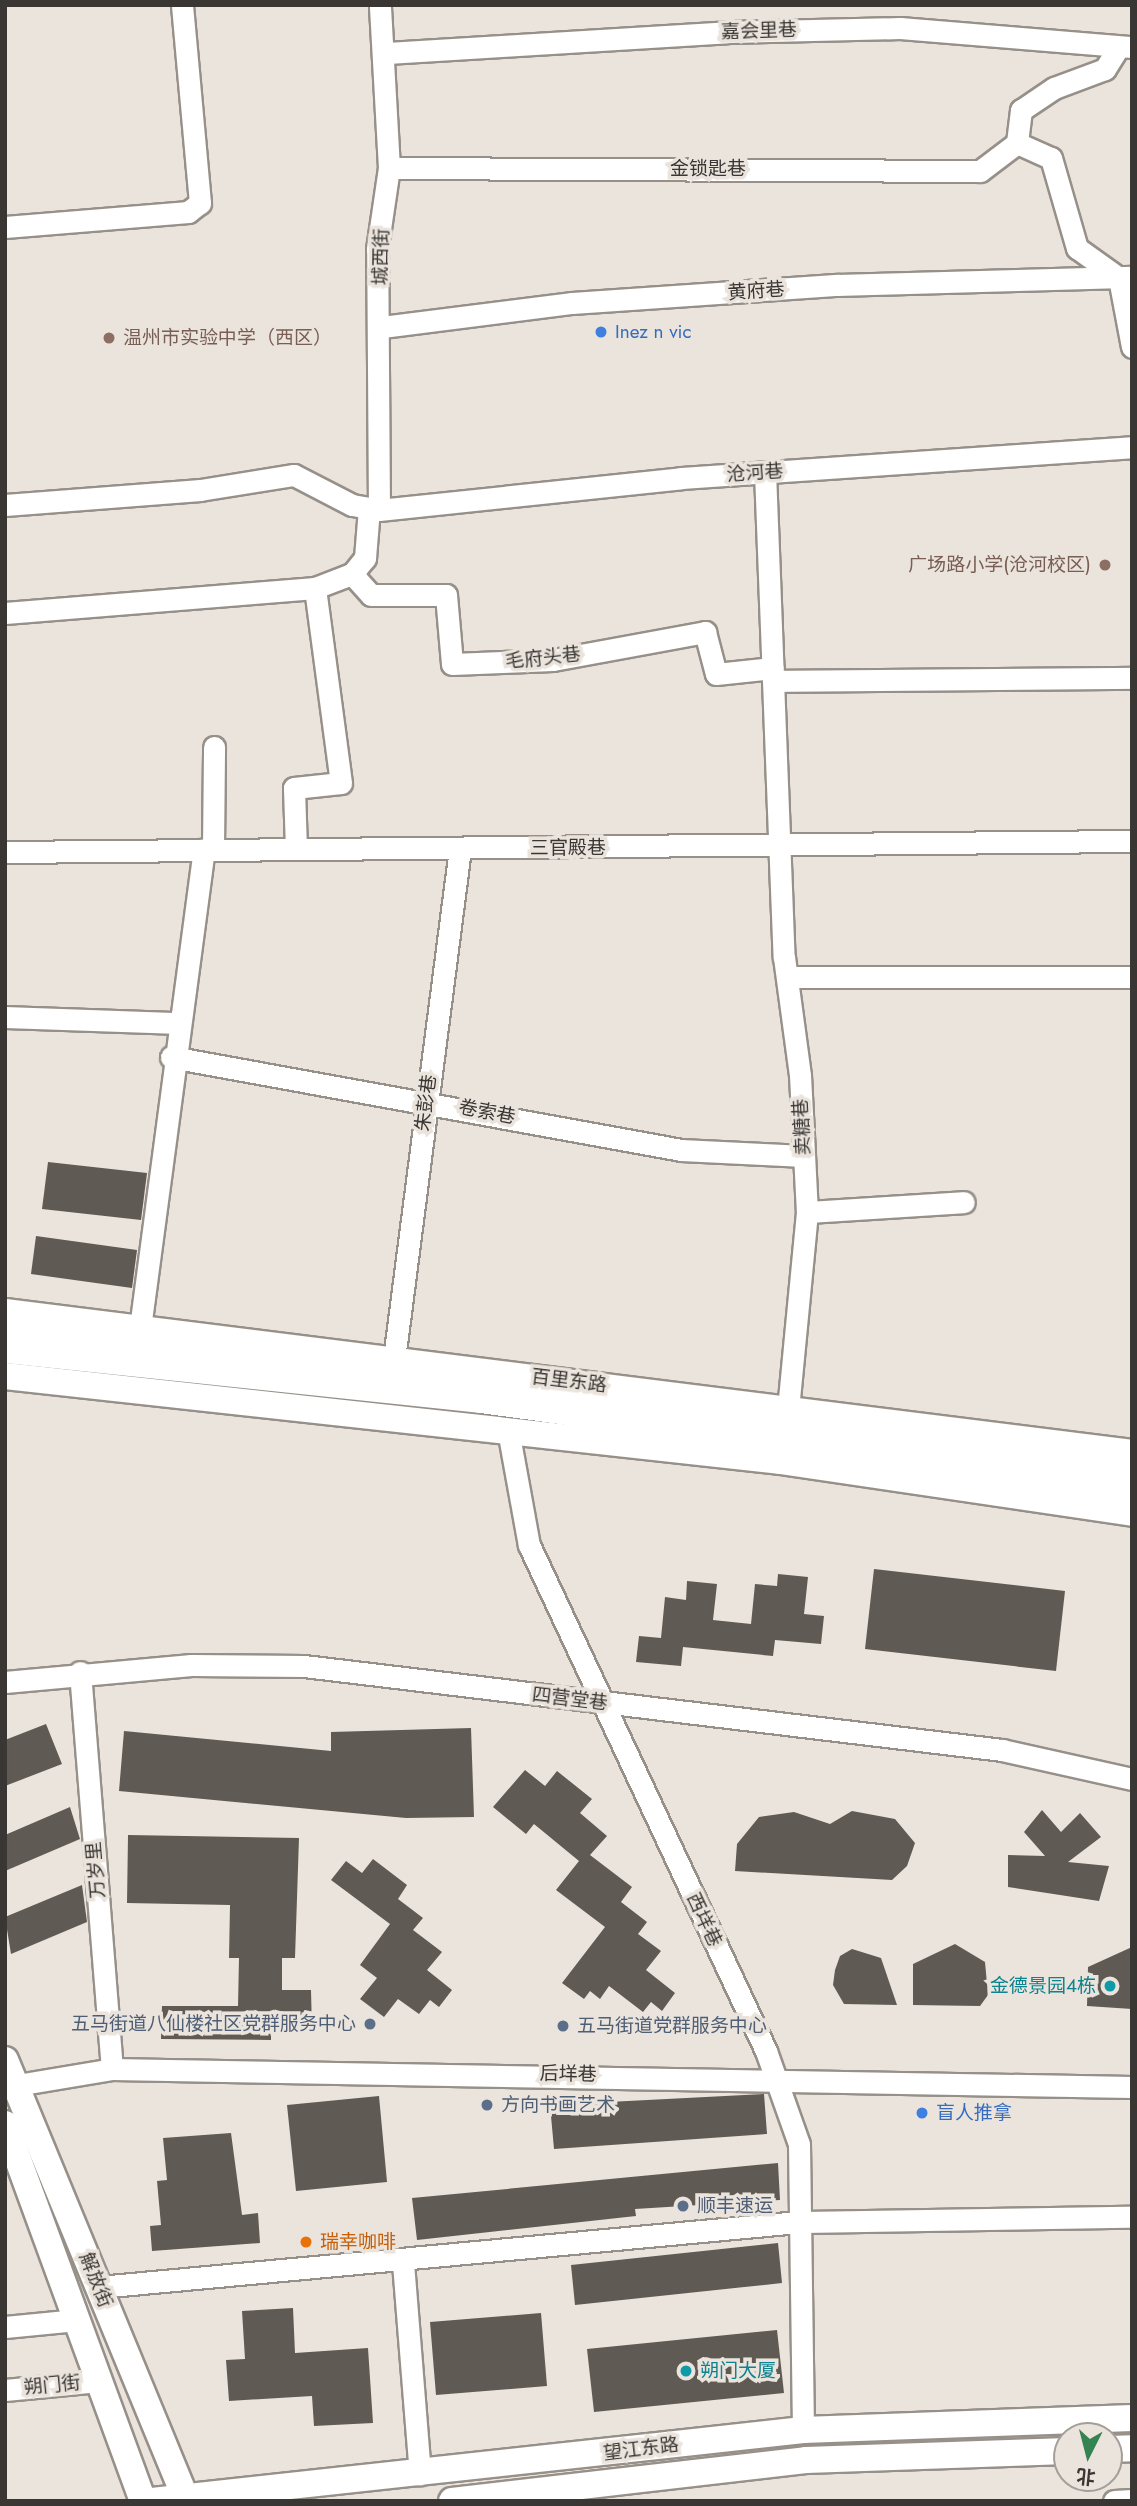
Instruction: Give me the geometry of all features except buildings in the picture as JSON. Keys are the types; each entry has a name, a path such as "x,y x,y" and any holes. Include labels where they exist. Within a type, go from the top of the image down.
{"main road":[{"name":"百里东路","path":"5,1312 1132,1453"},
{"path":"5,1376 781,1461 1132,1513"},
{"name":"解放街","path":"5,2060 11,2086 99,2287 186,2499"},
{"name":"解放街","path":"5,2124 143,2501"},
{"name":"望江东路","path":"152,2501 420,2474 803,2430 1132,2418"},
{"name":"望江东路","path":"452,2501 806,2460 1053,2451"}],"street":[{"path":"5,227 188,212 200,203 182,5"},
{"name":"城西街","path":"352,574 365,558 374,509 382,327 377,249 389,168 387,54 380,5"},
{"name":"嘉会里巷","path":"387,54 727,32 900,28 1125,48"},
{"path":"1125,48 1105,69 1054,88 1021,110 1017,143 1051,158 1077,248 1125,277 1132,346"},
{"name":"金锁匙巷","path":"389,168 980,171 1017,143"},
{"name":"黄府巷","path":"382,327 572,303 838,285 1125,277"},
{"name":"沧河巷","path":"374,509 765,472 1132,447"},
{"name":"卖糖巷","path":"765,472 779,846 807,1212 788,1409"},
{"path":"5,505 200,490 295,475 374,509"},
{"path":"5,613 315,588 352,574"},
{"name":"毛府头巷","path":"352,574 371,595 446,595 452,664 553,660 705,632 716,674 773,674"},
{"path":"296,849 293,788 341,783 315,588"},
{"path":"773,674 1132,678"},
{"path":"140,1328 171,1057 209,849 214,747"},
{"name":"三官殿巷","path":"5,852 1132,841"},
{"name":"朱彭巷","path":"394,1359 460,849"},
{"path":"787,977 1132,978"},
{"path":"5,1017 177,1023"},
{"name":"卷索巷","path":"171,1057 426,1101 681,1150 804,1156"},
{"path":"807,1212 964,1202"},
{"path":"5,1332 447,1381 1132,1472"},
{"path":"5,1352 480,1402 1132,1491"},
{"name":"西垟巷","path":"508,1430 529,1545 775,2076 799,2144 803,2430"},
{"name":"四营堂巷","path":"5,1682 80,1672 304,1665 1002,1750 1132,1779"},
{"name":"万岁里","path":"80,1672 112,2069"},
{"name":"后垟巷","path":"11,2086 112,2069 775,2076 1132,2087"},
{"path":"99,2287 402,2263 798,2222 1132,2217"},
{"path":"402,2263 420,2474"},
{"path":"5,2327 77,2320"},
{"name":"朔门街","path":"5,2390 99,2381"},
{"path":"1114,2501 1132,2500"}],"place":[{"name":"Inez n vic","path":"601,332"},
{"name":"温州市实验中学（西区）","path":"109,338"},
{"name":"广场路小学(沧河校区)","path":"1105,565"},
{"name":"金德景园4栋","path":"1110,1986"},
{"name":"五马街道八仙楼社区党群服务中心","path":"370,2024"},
{"name":"五马街道党群服务中心","path":"563,2026"},
{"name":"方向书画艺术","path":"487,2105"},
{"name":"盲人推拿","path":"922,2113"},
{"name":"顺丰速运","path":"683,2206"},
{"name":"瑞幸咖啡","path":"306,2242"},
{"name":"朔门大厦","path":"686,2371"}]}
